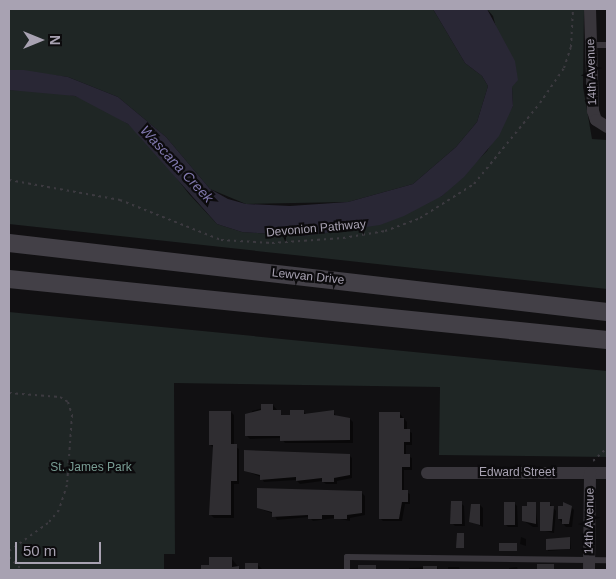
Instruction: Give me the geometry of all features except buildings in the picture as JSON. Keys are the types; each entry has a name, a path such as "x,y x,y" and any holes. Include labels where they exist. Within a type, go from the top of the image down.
{"main road":[{"name":"Lewvan Drive","path":"9,243 607,312"},
{"path":"9,278 607,340"}],"street":[{"name":"14th Avenue","path":"590,9 593,110 596,120 607,127"},
{"name":"Edward Street","path":"427,472 607,473"},
{"name":"14th Avenue","path":"589,565 590,472"}],"lane":[{"path":"590,45 607,45"},
{"path":"347,570 347,557 589,565 607,560"}],"path":[{"name":"Devonion Pathway","path":"9,180 120,200 221,240 272,243 343,238 385,231 420,218 474,184 540,103 564,68 571,46 573,9"},
{"path":"9,393 60,397 68,402 72,415 67,485 59,510 48,523 9,551"},
{"path":"590,472 593,461 607,448"},
{"path":"9,557 22,570"}],"green space":[{"path":"9,9 433,9 465,63 482,76 488,86 477,122 456,147 413,184 348,202 246,204 210,189 166,137 118,97 68,77 9,70"},
{"path":"487,9 584,9 583,87 592,139 607,140 607,289 9,224 9,90 48,91 75,96 99,106 128,124 158,154 189,194 217,224 242,232 304,236 442,196 487,151 513,106 512,87 493,16"},
{"name":"St. James Park","path":"9,312 607,371 607,457 439,455 440,387 174,383 175,554 164,554 164,570 9,570"}],"water":[{"name":"Wascana Creek","path":"433,9 487,9 515,61 518,80 512,87 513,106 499,136 464,177 442,196 404,216 380,225 304,236 242,232 217,224 128,124 75,96 9,90 9,70 24,70 68,77 118,97 166,137 210,189 228,199 246,204 290,206 348,202 413,184 456,147 477,122 488,86 482,76 465,63"}]}
